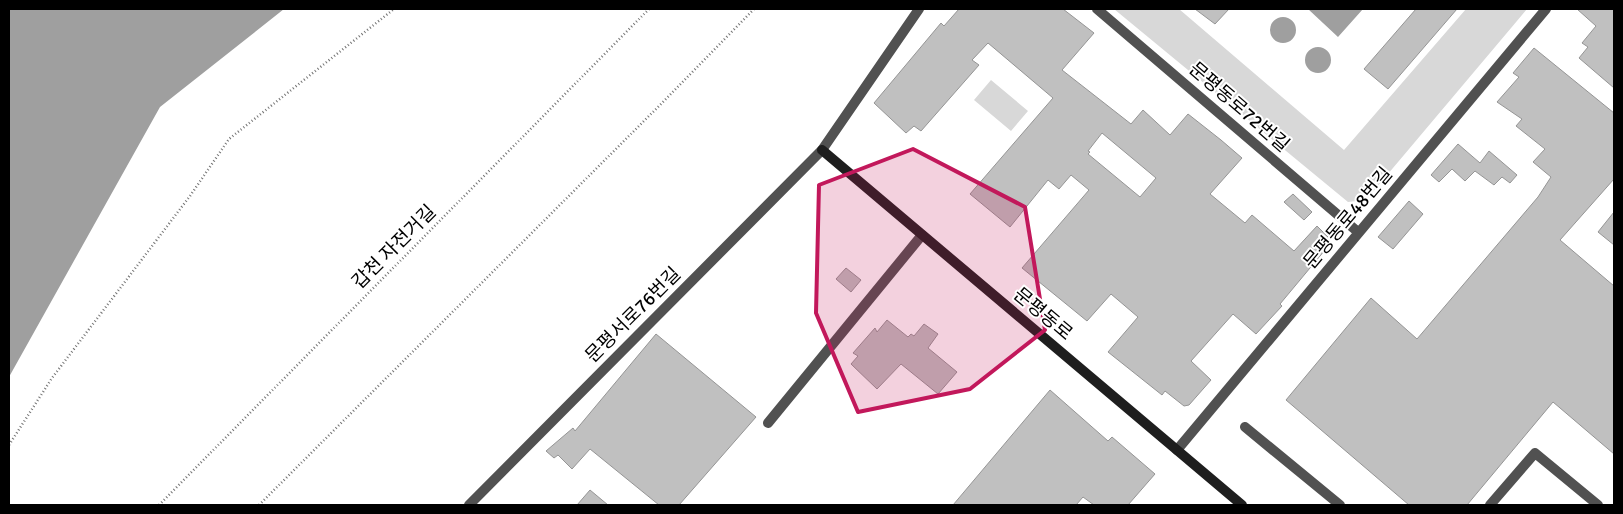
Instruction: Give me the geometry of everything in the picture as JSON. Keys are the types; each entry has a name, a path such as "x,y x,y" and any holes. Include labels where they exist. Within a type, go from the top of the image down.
{"main road":[{"name":"문평동로","path":"822,150 1242,505"}],"street":[{"path":"822,150 919,9"},
{"name":"문평동로72번길","path":"1097,9 1358,232"},
{"name":"문평동로48번길","path":"1177,450 1546,9"},
{"name":"문평서로76번길","path":"469,505 822,150"},
{"path":"768,423 922,234"},
{"path":"1245,427 1340,505"},
{"path":"1490,505 1535,454 1598,505"}],"path":[{"path":"9,445 52,378 190,196 229,139 394,9"},
{"name":"갑천 자전거길","path":"159,505 649,9"},
{"path":"259,505 754,9"}],"highlighted area":[{"path":"913,149 1025,207 1045,330 970,389 858,412 816,313 819,185"}],"shaded area":[{"path":"9,9 284,9 160,107 9,377"},
{"path":"1114,9 1179,9 1344,150 1466,9 1527,9 1366,200 1348,202"},
{"path":"1308,9 1363,9 1338,37"},
{"path":"1283,17 1292,21 1296,30 1292,39 1283,43 1274,39 1270,30 1274,21"},
{"path":"1318,47 1327,51 1331,60 1327,69 1318,73 1309,69 1305,60 1309,51"},
{"path":"991,80 1028,111 1011,131 974,100"}],"building":[{"path":"959,9 1063,9 1094,33 1062,70 1131,124 1143,110 1170,135 1188,114 1221,140 1242,158 1210,194 1245,223 1252,215 1294,251 1317,226 1330,239 1322,247 1325,250 1280,304 1282,306 1256,334 1233,314 1191,361 1211,380 1189,405 1184,406 1165,391 1162,395 1108,352 1138,317 1111,294 1087,321 1022,268 1089,190 1071,175 1059,189 1048,180 1010,227 970,194 1053,98 988,43 972,60 979,65 921,131 914,126 906,133 874,103 941,23 944,26","holes":["1102,133 1156,178 1140,197 1088,154 1090,152 1088,151"]},
{"path":"1195,9 1229,9 1215,24"},
{"path":"1416,9 1457,9 1388,89 1364,69"},
{"path":"1577,9 1614,9 1614,88 1579,58 1588,47 1582,43 1596,26"},
{"path":"1534,48 1614,113 1614,179 1560,240 1614,286 1614,454 1553,402 1467,505 1409,505 1286,400 1371,298 1417,339 1538,197 1551,177 1533,162 1545,149 1516,126 1522,119 1497,102 1519,77 1513,73"},
{"path":"1458,144 1480,163 1489,151 1517,175 1510,183 1502,177 1494,185 1475,171 1465,181 1452,169 1439,182 1431,175"},
{"path":"1293,194 1312,212 1304,220 1284,202"},
{"path":"1409,201 1423,214 1393,249 1378,237"},
{"path":"1614,212 1614,245 1598,232"},
{"path":"846,268 861,280 851,292 836,279"},
{"path":"887,320 908,337 911,334 914,336 924,324 938,334 928,348 957,372 938,394 901,364 877,389 851,364 858,356 853,353 875,328 877,332"},
{"path":"656,334 756,417 679,505 659,505 590,449 572,469 558,455 554,458 546,451 573,428 575,431"},
{"path":"1050,390 1108,441 1112,437 1155,474 1128,505 1094,505 1083,497 1076,505 953,505"},
{"path":"590,490 608,505 577,505"}]}
